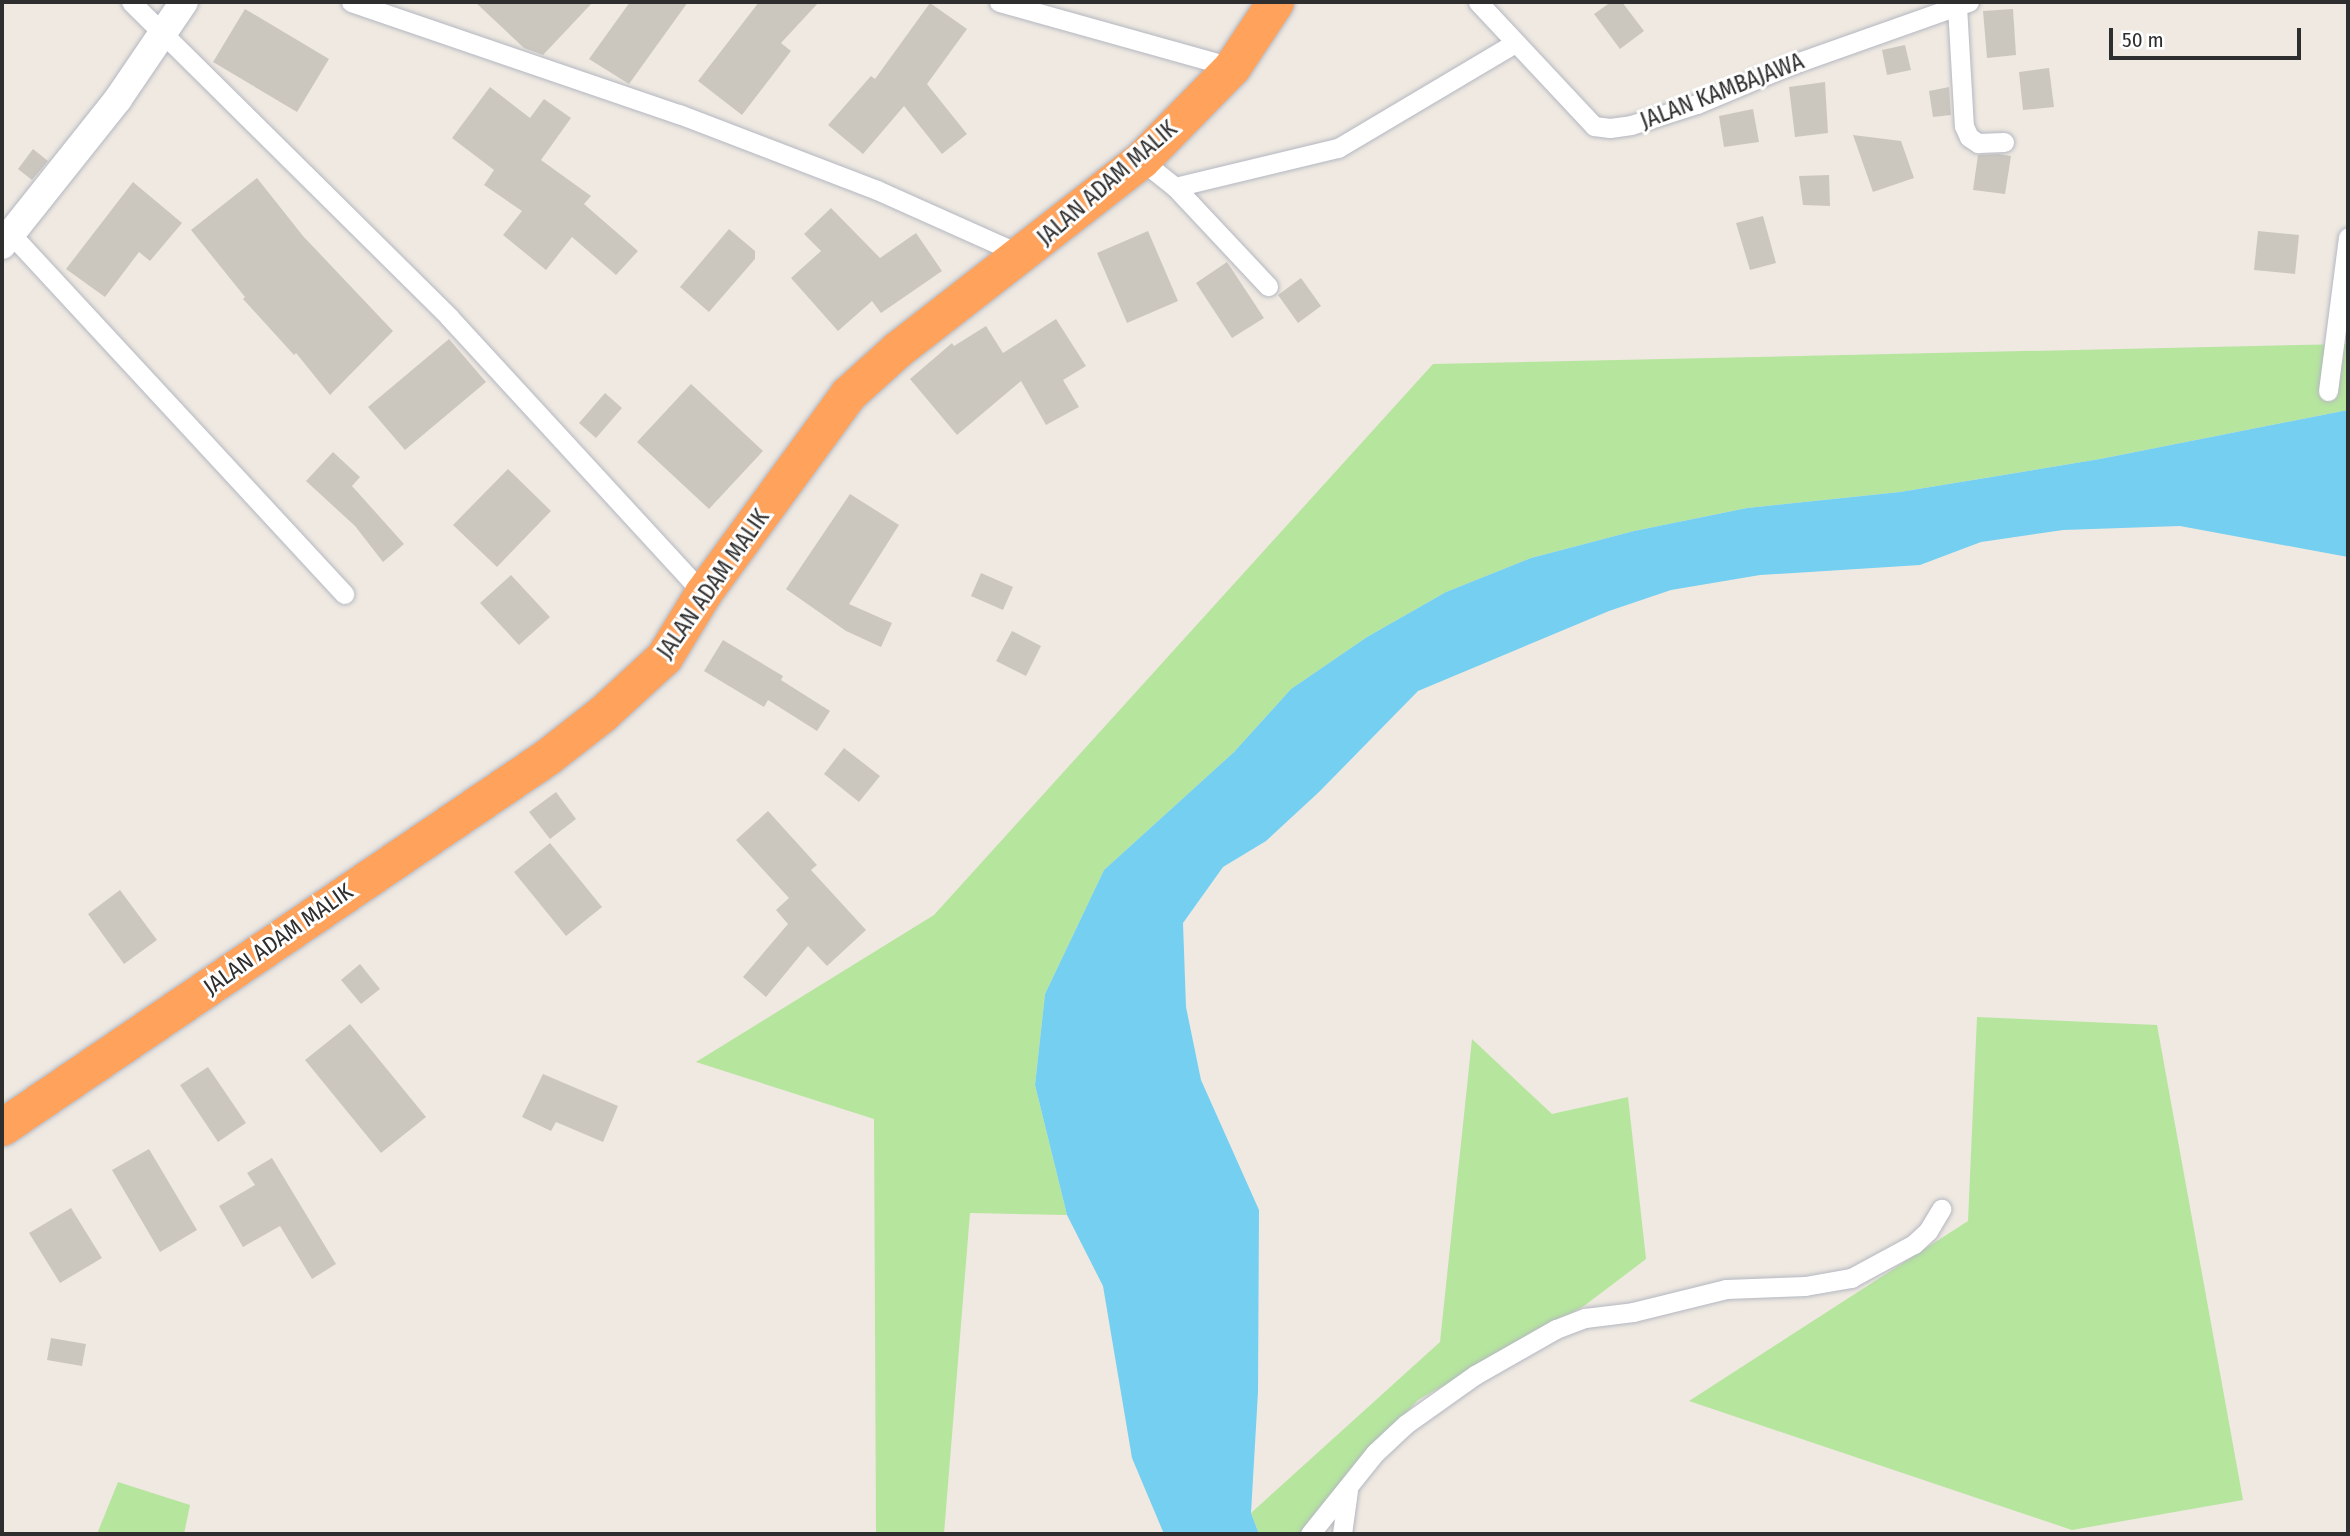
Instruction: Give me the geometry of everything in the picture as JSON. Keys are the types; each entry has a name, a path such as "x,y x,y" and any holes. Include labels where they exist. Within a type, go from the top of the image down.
{"highway":[{"name":"JALAN ADAM MALIK","path":"2,1126 547,757 602,714 664,657 703,593 848,394 898,349 1141,160 1232,67 1275,2"}],"street":[{"path":"131,2 449,317 703,593"},
{"path":"184,2 118,99 6,239 344,594"},
{"path":"351,2 678,114 877,190 1022,255"},
{"path":"999,2 1232,67"},
{"name":"JALAN KAMBAJAWA","path":"1478,2 1594,126 1609,128 1631,125 1697,104 1784,67 1963,4"},
{"path":"1963,4 1964,126 1969,137 1978,143 2004,142"},
{"path":"1175,187 1338,149 1515,43"},
{"path":"1141,160 1175,187 1268,286"},
{"path":"2328,391 2348,237"},
{"path":"1310,1534 1375,1453 1432,1404 1516,1350 1573,1321 1633,1312 1726,1289 1805,1286 1851,1278 1914,1244 1928,1231 1941,1209"},
{"path":"1342,1534 1350,1482"}],"green space":[{"path":"2348,344 2348,410 2100,459 1900,492 1747,508 1634,531 1531,558 1446,592 1367,637 1291,689 1234,752 1104,870 1045,994 1035,1085 1067,1215 970,1213 944,1534 876,1534 874,1119 696,1062 934,915 1433,364"},
{"path":"1977,1017 2157,1025 2243,1500 2072,1530 1689,1401 1968,1221"},
{"path":"1472,1039 1552,1114 1628,1097 1646,1259 1584,1306 1418,1400 1318,1509 1316,1534 1259,1534 1251,1513 1440,1342"},
{"path":"118,1482 190,1505 184,1534 97,1534"}],"water":[{"path":"2348,410 2348,557 2180,526 2063,530 1981,542 1920,565 1760,575 1671,590 1609,611 1418,691 1319,792 1266,841 1223,867 1183,923 1186,1007 1201,1080 1259,1210 1258,1392 1251,1513 1259,1534 1164,1534 1132,1458 1103,1286 1067,1215 1035,1085 1045,994 1104,870 1234,752 1291,689 1367,637 1446,592 1531,558 1634,531 1747,508 1900,492 2100,459"}],"building":[{"path":"475,2 593,2 543,55 524,48"},
{"path":"630,2 688,2 629,84 589,59"},
{"path":"759,2 819,2 781,43 791,51 742,115 698,81"},
{"path":"1611,2 1622,2 1644,31 1620,49 1594,14"},
{"path":"930,3 967,29 927,84 967,134 942,154 904,106 863,154 828,125 871,76 875,79"},
{"path":"245,9 329,59 297,112 213,62"},
{"path":"2013,9 2016,55 1987,58 1983,11"},
{"path":"1905,45 1911,70 1887,75 1882,50"},
{"path":"2049,68 2054,107 2023,110 2019,72"},
{"path":"1825,82 1828,133 1795,137 1789,87"},
{"path":"490,87 530,118 544,99 571,118 541,160 591,196 584,204 638,251 616,275 572,237 546,270 503,235 522,211 484,185 494,170 452,138"},
{"path":"1949,87 1951,115 1933,117 1929,91"},
{"path":"1753,109 1759,142 1724,147 1719,116"},
{"path":"1853,135 1901,141 1914,178 1873,192"},
{"path":"33,149 48,161 32,180 18,169"},
{"path":"1978,155 2011,156 2005,194 1973,190"},
{"path":"1829,175 1830,206 1803,205 1799,176"},
{"path":"257,178 303,236 393,331 330,395 296,353 294,355 243,299 245,297 191,230"},
{"path":"133,182 182,223 150,261 139,252 105,297 66,269"},
{"path":"831,208 880,258 916,233 942,271 881,313 872,301 838,331 791,278 821,251 804,234"},
{"path":"1763,216 1776,263 1750,270 1736,223"},
{"path":"729,229 755,251 755,259 709,312 680,287"},
{"path":"1148,231 1178,301 1127,323 1097,253"},
{"path":"2258,231 2299,235 2295,274 2254,270"},
{"path":"1227,262 1264,318 1232,338 1196,283"},
{"path":"1301,278 1321,306 1298,323 1278,295"},
{"path":"1056,319 1086,366 1063,380 1079,407 1046,425 1021,381 957,435 910,379 952,343 954,346 986,326 1003,353"},
{"path":"449,339 486,382 405,450 368,407"},
{"path":"691,384 763,451 709,509 637,442"},
{"path":"605,393 622,408 596,438 579,423"},
{"path":"333,452 360,477 352,486 404,544 383,562 355,526 306,481"},
{"path":"508,469 551,511 497,567 453,525"},
{"path":"850,494 899,525 849,604 892,623 881,647 846,631 786,589"},
{"path":"981,573 1013,587 1003,610 971,596"},
{"path":"511,575 550,617 519,645 480,603"},
{"path":"1012,631 1041,646 1026,676 996,661"},
{"path":"723,640 783,676 781,680 830,711 817,731 768,700 764,707 704,671"},
{"path":"844,748 880,776 859,802 824,774"},
{"path":"556,792 576,819 550,839 529,812"},
{"path":"768,811 817,865 811,870 866,930 827,966 808,946 766,997 743,977 788,924 776,910 789,898 736,840"},
{"path":"550,843 602,907 566,936 514,872"},
{"path":"120,890 157,940 124,964 88,914"},
{"path":"360,964 380,989 361,1004 341,980"},
{"path":"350,1024 426,1117 381,1153 305,1060"},
{"path":"208,1067 246,1123 218,1142 180,1085"},
{"path":"543,1074 618,1106 603,1142 556,1122 551,1131 522,1117"},
{"path":"149,1149 197,1230 160,1252 112,1170"},
{"path":"272,1158 336,1264 312,1279 280,1226 243,1247 219,1206 255,1185 247,1173"},
{"path":"71,1208 102,1258 60,1283 29,1233"},
{"path":"51,1338 86,1344 82,1366 47,1360"}]}
